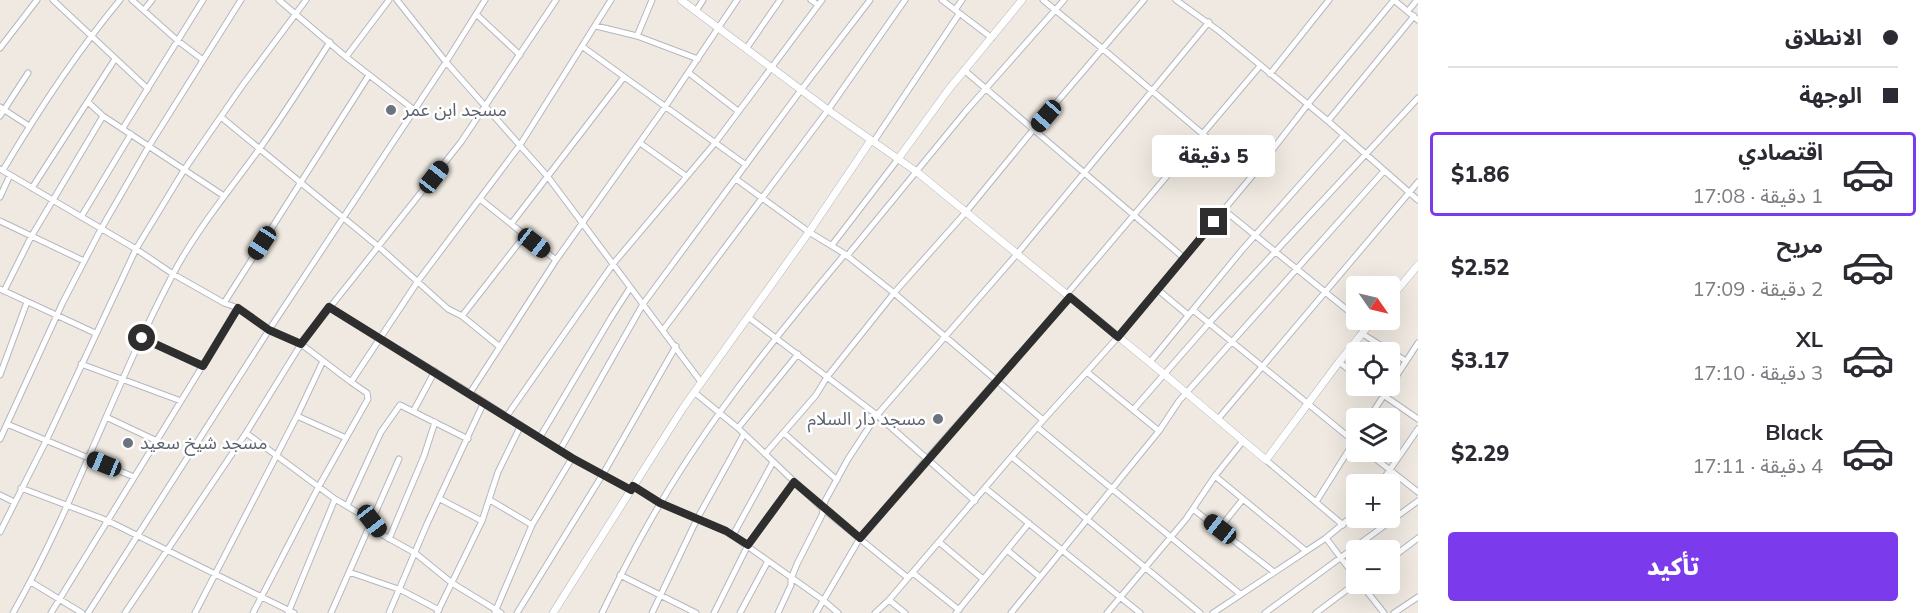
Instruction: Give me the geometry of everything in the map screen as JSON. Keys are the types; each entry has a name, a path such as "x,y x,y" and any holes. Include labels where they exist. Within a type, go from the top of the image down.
{"street":[{"path":"0,48 37,0"},
{"path":"53,0 148,89"},
{"path":"60,7 66,0"},
{"path":"120,0 90,36 28,126 1,170 136,249 173,274 224,303 238,308 269,330 301,344 366,393 368,399 319,486 253,613"},
{"path":"132,0 178,41 204,60"},
{"path":"144,10 152,0"},
{"path":"123,128 203,0"},
{"path":"0,439 2,430 7,424 56,316 101,229 149,146 241,0"},
{"path":"279,0 346,57 414,110"},
{"path":"0,532 47,440 136,249 184,170 242,86 306,0"},
{"path":"346,57 389,0"},
{"path":"397,0 446,62 548,177 701,382"},
{"path":"88,613 342,217 485,0"},
{"path":"125,613 246,433 301,344 487,106 556,0"},
{"path":"351,382 418,281 520,145 611,0"},
{"path":"637,36 652,0"},
{"path":"681,0 828,110 917,172 1150,362 1343,525"},
{"path":"696,12 703,0"},
{"path":"470,393 556,260 689,73 737,0"},
{"path":"746,49 780,0"},
{"path":"506,417 613,264 715,143 820,3 811,0"},
{"path":"560,450 643,304 870,0"},
{"path":"663,330 828,110 905,0"},
{"path":"942,0 992,38"},
{"path":"553,613 694,392 872,140 957,12 962,0"},
{"path":"832,245 964,70 1022,0"},
{"path":"1043,0 1252,176"},
{"path":"602,613 620,575 660,503 719,414 776,337 1064,0"},
{"path":"765,454 820,389 894,293 966,212 1144,0"},
{"path":"1270,74 1329,0"},
{"path":"875,613 890,600 1043,420 1118,337 1394,0 1416,18 1328,121"},
{"path":"1408,11 1417,0"},
{"path":"1179,1 1209,22 1308,104 1418,200"},
{"path":"476,14 520,55"},
{"path":"778,613 791,585 791,579 820,518 822,508 877,415 1017,254 1209,22"},
{"path":"596,26 637,36 698,59"},
{"path":"13,613 31,582 68,506 106,417 173,274 224,196 260,149 330,42"},
{"path":"583,47 746,165"},
{"path":"32,188 115,59"},
{"path":"816,613 860,538 1069,296 1260,66"},
{"path":"964,70 1184,258"},
{"path":"28,73 1,111 28,126"},
{"path":"689,73 738,111"},
{"path":"224,303 369,75"},
{"path":"510,224 624,77"},
{"path":"1133,410 1209,323 1418,98"},
{"path":"88,102 103,116 224,196"},
{"path":"95,333 2,290 103,116"},
{"path":"221,117 379,247 448,309 462,316 500,347"},
{"path":"81,217 131,134"},
{"path":"1150,362 1190,312 1344,135"},
{"path":"640,142 686,176"},
{"path":"1011,613 1159,430 1186,393 1384,171"},
{"path":"0,197 10,175"},
{"path":"736,179 809,232 846,255 946,336 1043,420"},
{"path":"1218,419 1418,182"},
{"path":"480,199 556,260"},
{"path":"1224,210 1346,309"},
{"path":"0,221 84,261"},
{"path":"462,316 525,235"},
{"path":"1400,287 1418,266"},
{"path":"540,437 630,288"},
{"path":"1157,290 1209,323 1346,434"},
{"path":"0,375 27,302"},
{"path":"329,307 572,458 660,503 733,535 838,613"},
{"path":"51,613 238,308"},
{"path":"748,317 877,415 975,501"},
{"path":"1266,460 1364,330"},
{"path":"1361,333 1406,361"},
{"path":"142,338 203,366"},
{"path":"1400,371 1418,344"},
{"path":"518,613 603,474 676,346"},
{"path":"738,428 798,354"},
{"path":"195,613 277,456 323,361"},
{"path":"1338,362 1346,368"},
{"path":"81,363 181,401"},
{"path":"414,410 435,371"},
{"path":"1087,372 1159,430"},
{"path":"694,392 738,428 822,508 958,611 1029,523"},
{"path":"1376,408 1384,396 1418,419"},
{"path":"389,613 484,402"},
{"path":"347,506 381,432 397,407 403,405 468,439"},
{"path":"297,416 346,438"},
{"path":"106,417 158,441"},
{"path":"389,539 424,456 435,422"},
{"path":"7,424 134,477"},
{"path":"349,572 400,590 438,612 482,521 498,472 520,425"},
{"path":"1037,427 1240,594"},
{"path":"1387,474 1418,429"},
{"path":"246,433 335,499 372,521 381,534 415,553 452,583 497,612 532,525 572,458"},
{"path":"784,433 837,480"},
{"path":"652,613 697,519 744,434"},
{"path":"1107,613 1171,538 1243,441"},
{"path":"1316,502 1346,455"},
{"path":"1012,457 1200,613"},
{"path":"331,613 399,459"},
{"path":"733,535 773,462"},
{"path":"1380,462 1415,490 1418,483"},
{"path":"1215,476 1306,551"},
{"path":"714,613 748,545 794,482"},
{"path":"21,488 106,520 290,612 335,499"},
{"path":"986,488 1140,613"},
{"path":"0,495 14,502"},
{"path":"440,499 482,521"},
{"path":"1220,529 1243,499"},
{"path":"490,500 532,525"},
{"path":"1265,613 1418,501"},
{"path":"1193,508 1274,572"},
{"path":"1213,613 1346,522"},
{"path":"1326,538 1346,565"},
{"path":"1400,552 1418,538"},
{"path":"939,542 983,579"},
{"path":"1007,550 1040,578"},
{"path":"740,613 768,561"},
{"path":"620,575 696,613"},
{"path":"31,582 82,613"},
{"path":"1316,613 1346,590"},
{"path":"1369,594 1384,613"},
{"path":"1394,613 1418,597"},
{"path":"890,600 905,613"}],"place":[{"name":"مسجد ابن عمر","path":"391,110"},
{"name":"مسجد دار السلام","path":"938,419"},
{"name":"مسجد شيخ سعيد","path":"128,443"}],"route":[{"path":"142,338 203,366 238,308 269,330 301,344 329,307 572,458 631,490 633,486 660,503 726,531 748,545 794,482 860,538 1070,297 1118,337 1214,222"}]}
